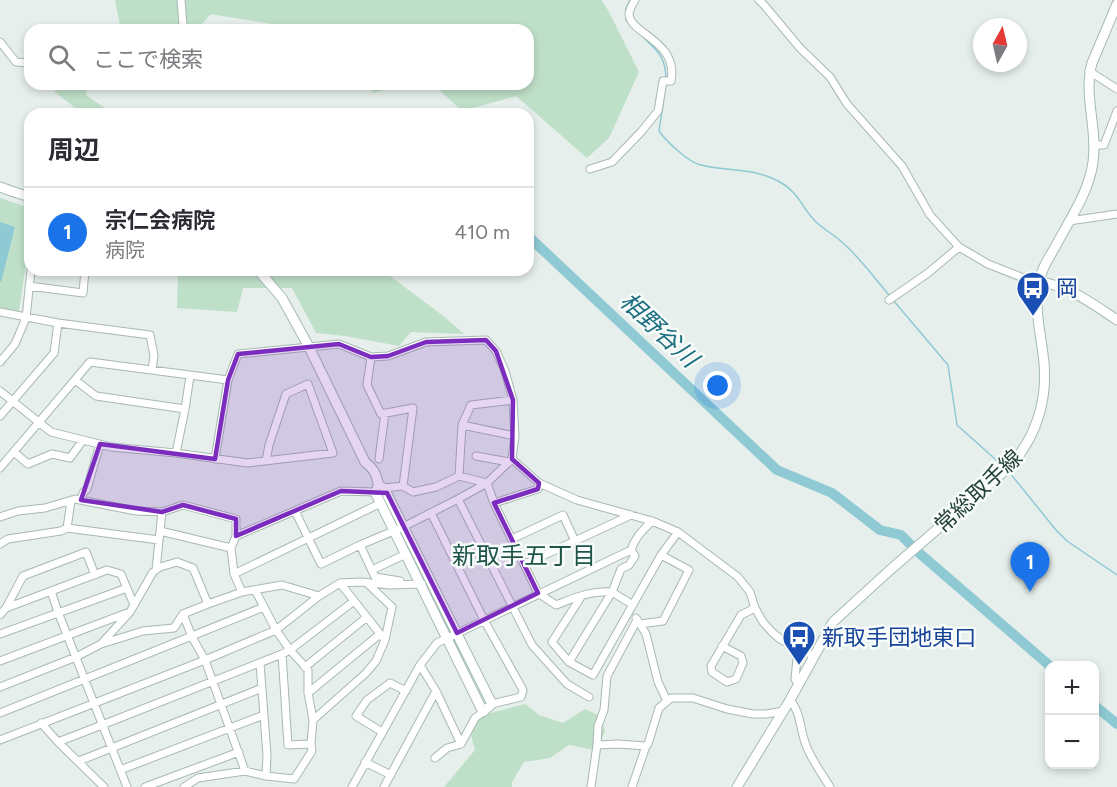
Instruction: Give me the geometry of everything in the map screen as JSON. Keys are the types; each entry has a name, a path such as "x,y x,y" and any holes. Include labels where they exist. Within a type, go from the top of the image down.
{"main road":[{"name":"常総取手線","path":"737,787 784,711 838,616 1009,467 1029,442 1041,410 1045,385 1037,311 1039,282 1088,183 1093,165 1094,146 1089,71 1117,4"},
{"path":"0,187 24,195"},
{"path":"263,276 282,298 309,347 365,462 376,472 381,503 483,712 492,704 403,527 379,488"},
{"path":"1039,282 1062,288 1090,302 1117,320"}],"street":[{"path":"181,0 183,24"},
{"path":"590,169 612,162 641,132 658,111 663,81 671,81 673,72 664,50 632,21 629,13 635,0"},
{"path":"759,0 800,48 830,77 847,104 902,166 930,215 959,247 988,264 1039,282"},
{"path":"0,42 16,62 24,63"},
{"path":"1089,71 1117,89"},
{"path":"1094,146 1104,145 1117,111"},
{"path":"1069,221 1117,214"},
{"path":"892,298 928,273 959,247"},
{"path":"0,362 15,344 26,318 30,276"},
{"path":"29,286 83,293 84,276"},
{"path":"0,312 58,323 150,335 154,356 152,370"},
{"path":"0,416 54,352 58,323"},
{"path":"215,459 228,380 238,354 339,344 371,357 388,357 426,342 486,340 496,351 505,371 513,400 514,436 511,460 486,483 403,527 321,564 295,511"},
{"path":"371,357 367,385 381,414 413,408 403,486"},
{"path":"0,468 90,362 228,380"},
{"path":"176,453 190,376"},
{"path":"75,380 96,396 185,409"},
{"path":"0,391 51,432 111,447 247,463 266,461 333,453 308,384 286,394 266,461"},
{"path":"459,476 462,425 471,405 513,400"},
{"path":"378,459 385,413"},
{"path":"462,425 514,436"},
{"path":"14,452 28,464 52,454 70,458 83,440"},
{"path":"81,500 87,489 100,444"},
{"path":"476,456 511,460 539,483 588,504 652,521 678,532 738,577 750,592 763,622 772,632 780,639 814,656"},
{"path":"236,537 341,491 403,486 413,492 436,487 459,476 486,483"},
{"path":"486,483 538,593 556,605 599,591 612,592 632,608 646,634 658,682 667,701"},
{"path":"494,503 538,489 539,483"},
{"path":"0,517 75,499 136,511 162,512 183,505 236,519 236,537 231,548 234,574 242,592"},
{"path":"458,499 532,645 567,684 589,697"},
{"path":"67,528 71,501"},
{"path":"234,574 381,503"},
{"path":"156,570 162,512"},
{"path":"431,513 522,690 521,698 492,704"},
{"path":"512,539 563,515 575,541"},
{"path":"525,564 631,515"},
{"path":"569,662 612,592 621,569 629,565 635,556 631,550 637,535 652,521"},
{"path":"0,544 8,538 61,531 67,528 159,540"},
{"path":"160,531 231,548"},
{"path":"582,596 552,642 569,662 593,675 661,555 678,532"},
{"path":"360,545 375,577 400,581"},
{"path":"352,787 420,665 437,643 631,550"},
{"path":"0,615 23,576 86,552 94,575"},
{"path":"372,570 406,554"},
{"path":"639,622 663,621 688,570 661,555"},
{"path":"101,645 130,612 153,572 160,567 177,562 193,568 208,604"},
{"path":"6,608 107,570 121,574 135,605"},
{"path":"0,740 276,630 319,596 340,583 432,584"},
{"path":"340,583 382,637"},
{"path":"313,720 366,673 376,661 392,607 367,583"},
{"path":"0,687 101,645 143,631 174,628 183,614 242,592 282,585 319,596"},
{"path":"0,634 127,588"},
{"path":"184,787 198,778 245,771 294,779 312,751 313,720 308,693 308,670 276,630 255,590"},
{"path":"51,591 127,787"},
{"path":"58,742 282,654 354,601"},
{"path":"0,713 264,607"},
{"path":"722,646 741,656 743,663 736,679 727,682 712,672 711,666 722,646 741,615 756,608"},
{"path":"0,661 130,612"},
{"path":"183,614 192,637 205,660 245,771"},
{"path":"305,667 366,617"},
{"path":"591,787 598,726 604,710 607,676 639,622"},
{"path":"308,693 382,637"},
{"path":"798,648 795,679 799,684"},
{"path":"282,654 288,745 311,744"},
{"path":"260,663 267,755 266,776"},
{"path":"420,665 436,691 461,744"},
{"path":"382,732 356,716 368,700 390,683 405,692"},
{"path":"79,761 262,688"},
{"path":"384,787 436,691"},
{"path":"632,787 659,708 671,698 693,698 727,709 753,714 784,711"},
{"path":"790,700 794,704 806,746 830,787"},
{"path":"435,758 447,748 461,744 475,718 483,712"},
{"path":"120,770 264,715"},
{"path":"41,723 104,787"},
{"path":"597,745 646,746"},
{"path":"145,787 239,752"},
{"path":"365,762 390,775"}],"highlighted area":[{"path":"486,340 496,351 513,400 512,459 539,483 538,489 494,503 538,593 457,633 387,493 341,491 236,536 236,519 183,505 162,512 81,500 100,444 215,459 228,380 238,354 339,344 371,357 388,356 426,342"}],"green space":[{"path":"115,0 601,0 639,72 609,138 587,158 534,112 534,108 530,108 516,96 473,108 459,108 439,90 534,90 534,24 272,24 211,14 202,24 120,24"},
{"path":"55,90 87,90 86,95 105,108 75,108"},
{"path":"0,198 24,206 24,276 19,311 0,310"},
{"path":"178,276 390,276 464,334 411,332 399,346 316,333 292,288 243,288 237,312 177,308"},
{"path":"525,704 539,715 563,723 585,709 601,716 605,732 594,750 569,745 550,758 524,762 512,782 512,787 444,787 475,750 471,735 479,716"}],"water":[{"path":"0,222 15,227 1,282 0,281"}],"waterway":[{"path":"628,22 626,8 630,0"},
{"path":"640,34 662,59 666,80"},
{"path":"666,84 659,131 672,146 696,163 758,174 785,185 795,194 815,221 841,241 890,296"},
{"name":"相野谷川","path":"534,242 777,470 832,493 880,530 901,535 912,546"},
{"path":"893,300 948,365 957,425 1003,466"},
{"path":"1009,472 1067,541 1117,575"},
{"name":"相野谷川","path":"918,552 1045,662"},
{"name":"相野谷川","path":"1099,709 1117,724"}],"place":[{"name":"岡","path":"1033,317"},
{"name":"宗仁会病院","path":"1030,592"},
{"name":"新取手団地東口","path":"799,666"}],"district":[{"name":"新取手五丁目","path":"524,556"}]}
